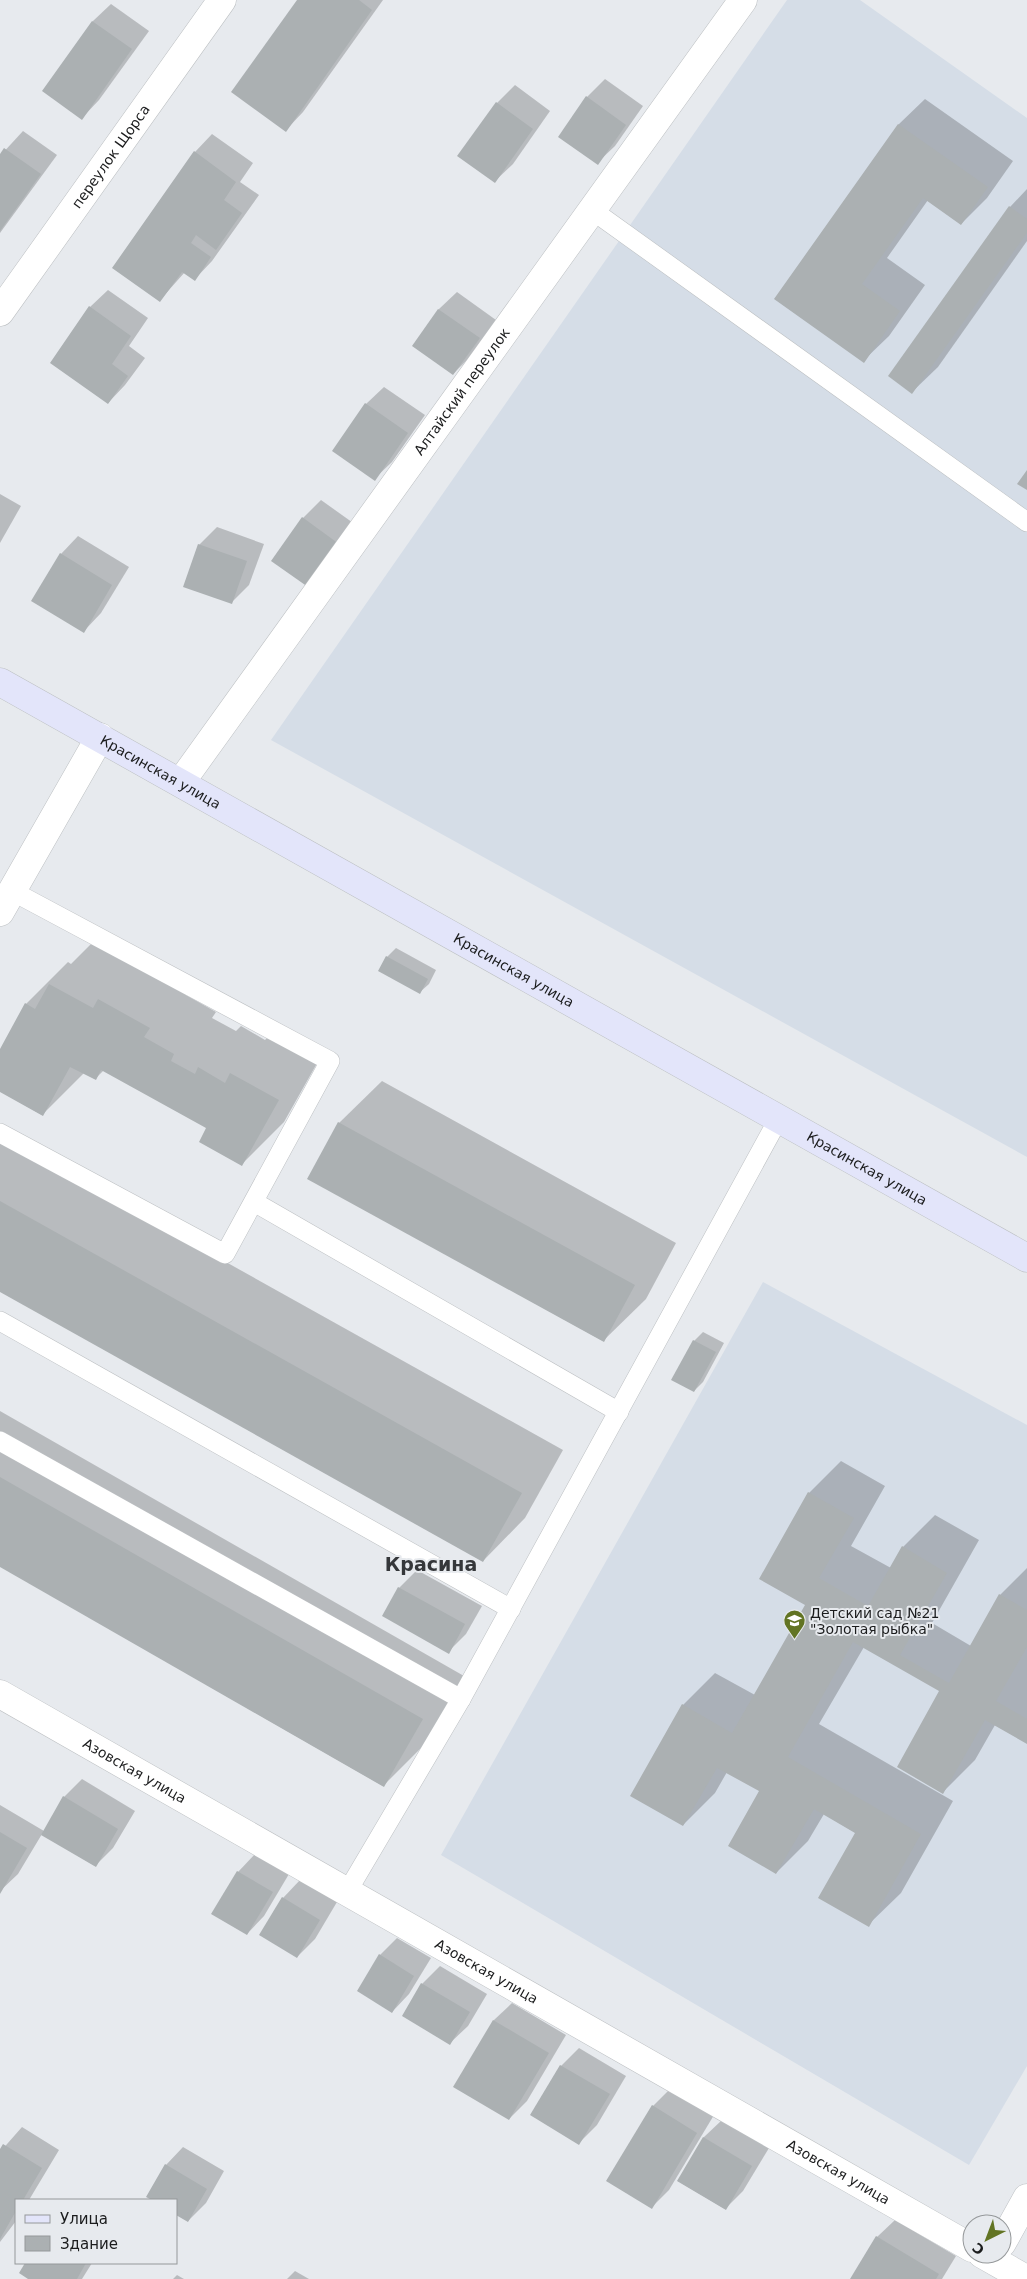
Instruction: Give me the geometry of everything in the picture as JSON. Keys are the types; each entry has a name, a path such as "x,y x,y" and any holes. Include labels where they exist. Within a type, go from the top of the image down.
{"main road":[{"name":"Красинская улица","path":"0,682 1027,1258"}],"street":[{"name":"переулок Щорса","path":"0,312 222,0"},
{"name":"Алтайский переулок","path":"181,782 743,0"},
{"path":"6,902 100,737"},
{"name":"Азовская улица","path":"0,1694 962,2241"},
{"path":"1012,2220 1027,2198"},
{"name":"Азовская улица","path":"1001,2264 1026,2279"}],"lane":[{"path":"592,210 1027,522"},
{"path":"0,1133 225,1254 330,1061 6,902"},
{"path":"347,1892 461,1699 780,1118"},
{"path":"254,1202 619,1412"},
{"path":"0,1321 511,1609"},
{"path":"0,1441 461,1699"}],"shaded area":[{"path":"787,0 860,0 1027,118 1027,1157 271,740"},
{"name":"Детский сад №21 \"Золотая рыбка\"","path":"763,1282 1027,1425 1027,2066 969,2165 441,1855"}],"building":[{"path":"297,0 359,0 372,10 286,132 231,92"},
{"path":"92,21 132,49 82,120 42,91"},
{"path":"586,96 626,125 598,165 558,137"},
{"path":"496,102 533,129 495,183 457,156"},
{"path":"898,124 988,187 961,225 923,198 862,284 900,311 864,363 774,299"},
{"path":"4,148 41,174 0,231 0,154"},
{"path":"194,151 236,182 224,200 242,213 216,250 196,235 191,243 211,257 195,281 182,272 160,302 112,268"},
{"path":"1009,206 1027,219 1027,233 912,394 888,376"},
{"path":"89,306 131,336 112,364 128,376 108,404 50,363"},
{"path":"438,309 480,338 453,375 412,346"},
{"path":"365,403 408,433 375,481 332,451"},
{"path":"1027,470 1027,490 1017,484"},
{"path":"302,517 339,544 308,587 271,561"},
{"path":"198,544 247,561 232,604 183,587"},
{"path":"60,553 112,585 84,633 31,601"},
{"path":"386,956 428,979 420,994 378,971"},
{"path":"49,984 93,1008 98,999 150,1028 144,1037 174,1054 171,1061 195,1074 198,1067 225,1083 230,1073 279,1100 242,1166 199,1142 206,1128 101,1070 96,1080 70,1067 43,1116 0,1092 0,1049 25,1003 35,1009"},
{"path":"338,1122 635,1285 604,1342 307,1179"},
{"path":"0,1201 522,1493 483,1562 0,1292"},
{"path":"693,1340 716,1352 694,1392 671,1380"},
{"path":"0,1477 423,1719 384,1787 0,1567"},
{"path":"808,1492 854,1518 819,1578 868,1606 902,1546 947,1573 900,1655 949,1683 999,1594 1027,1610 1027,1647 996,1701 1027,1719 1027,1744 985,1720 943,1794 897,1767 939,1691 853,1642 788,1757 921,1834 869,1927 818,1898 855,1833 814,1809 776,1874 728,1846 759,1791 717,1768 683,1826 630,1796 682,1704 732,1733 805,1605 759,1579"},
{"path":"398,1587 465,1624 449,1654 382,1616"},
{"path":"63,1796 118,1829 96,1867 41,1835"},
{"path":"0,1832 27,1848 0,1894"},
{"path":"237,1871 273,1892 247,1935 211,1914"},
{"path":"282,1897 320,1920 297,1958 259,1935"},
{"path":"379,1954 414,1976 392,2013 357,1991"},
{"path":"421,1983 470,2012 450,2045 402,2016"},
{"path":"493,2020 549,2053 509,2120 453,2087"},
{"path":"560,2065 610,2094 579,2145 530,2115"},
{"path":"652,2105 697,2133 652,2209 606,2181"},
{"path":"703,2137 752,2166 726,2210 677,2181"},
{"path":"3,2144 42,2168 24,2199 15,2199 15,2213 0,2239 0,2149"},
{"path":"165,2164 207,2189 188,2222 178,2216 178,2199 150,2199 146,2197"},
{"path":"876,2236 939,2274 936,2279 850,2279"},
{"path":"24,2264 85,2264 77,2279 28,2279 19,2273"}],"place":[{"name":"Детский сад №21 \"Золотая рыбка\"","path":"794,1640"}],"district":[{"name":"Красина","path":"431,1564"}]}
